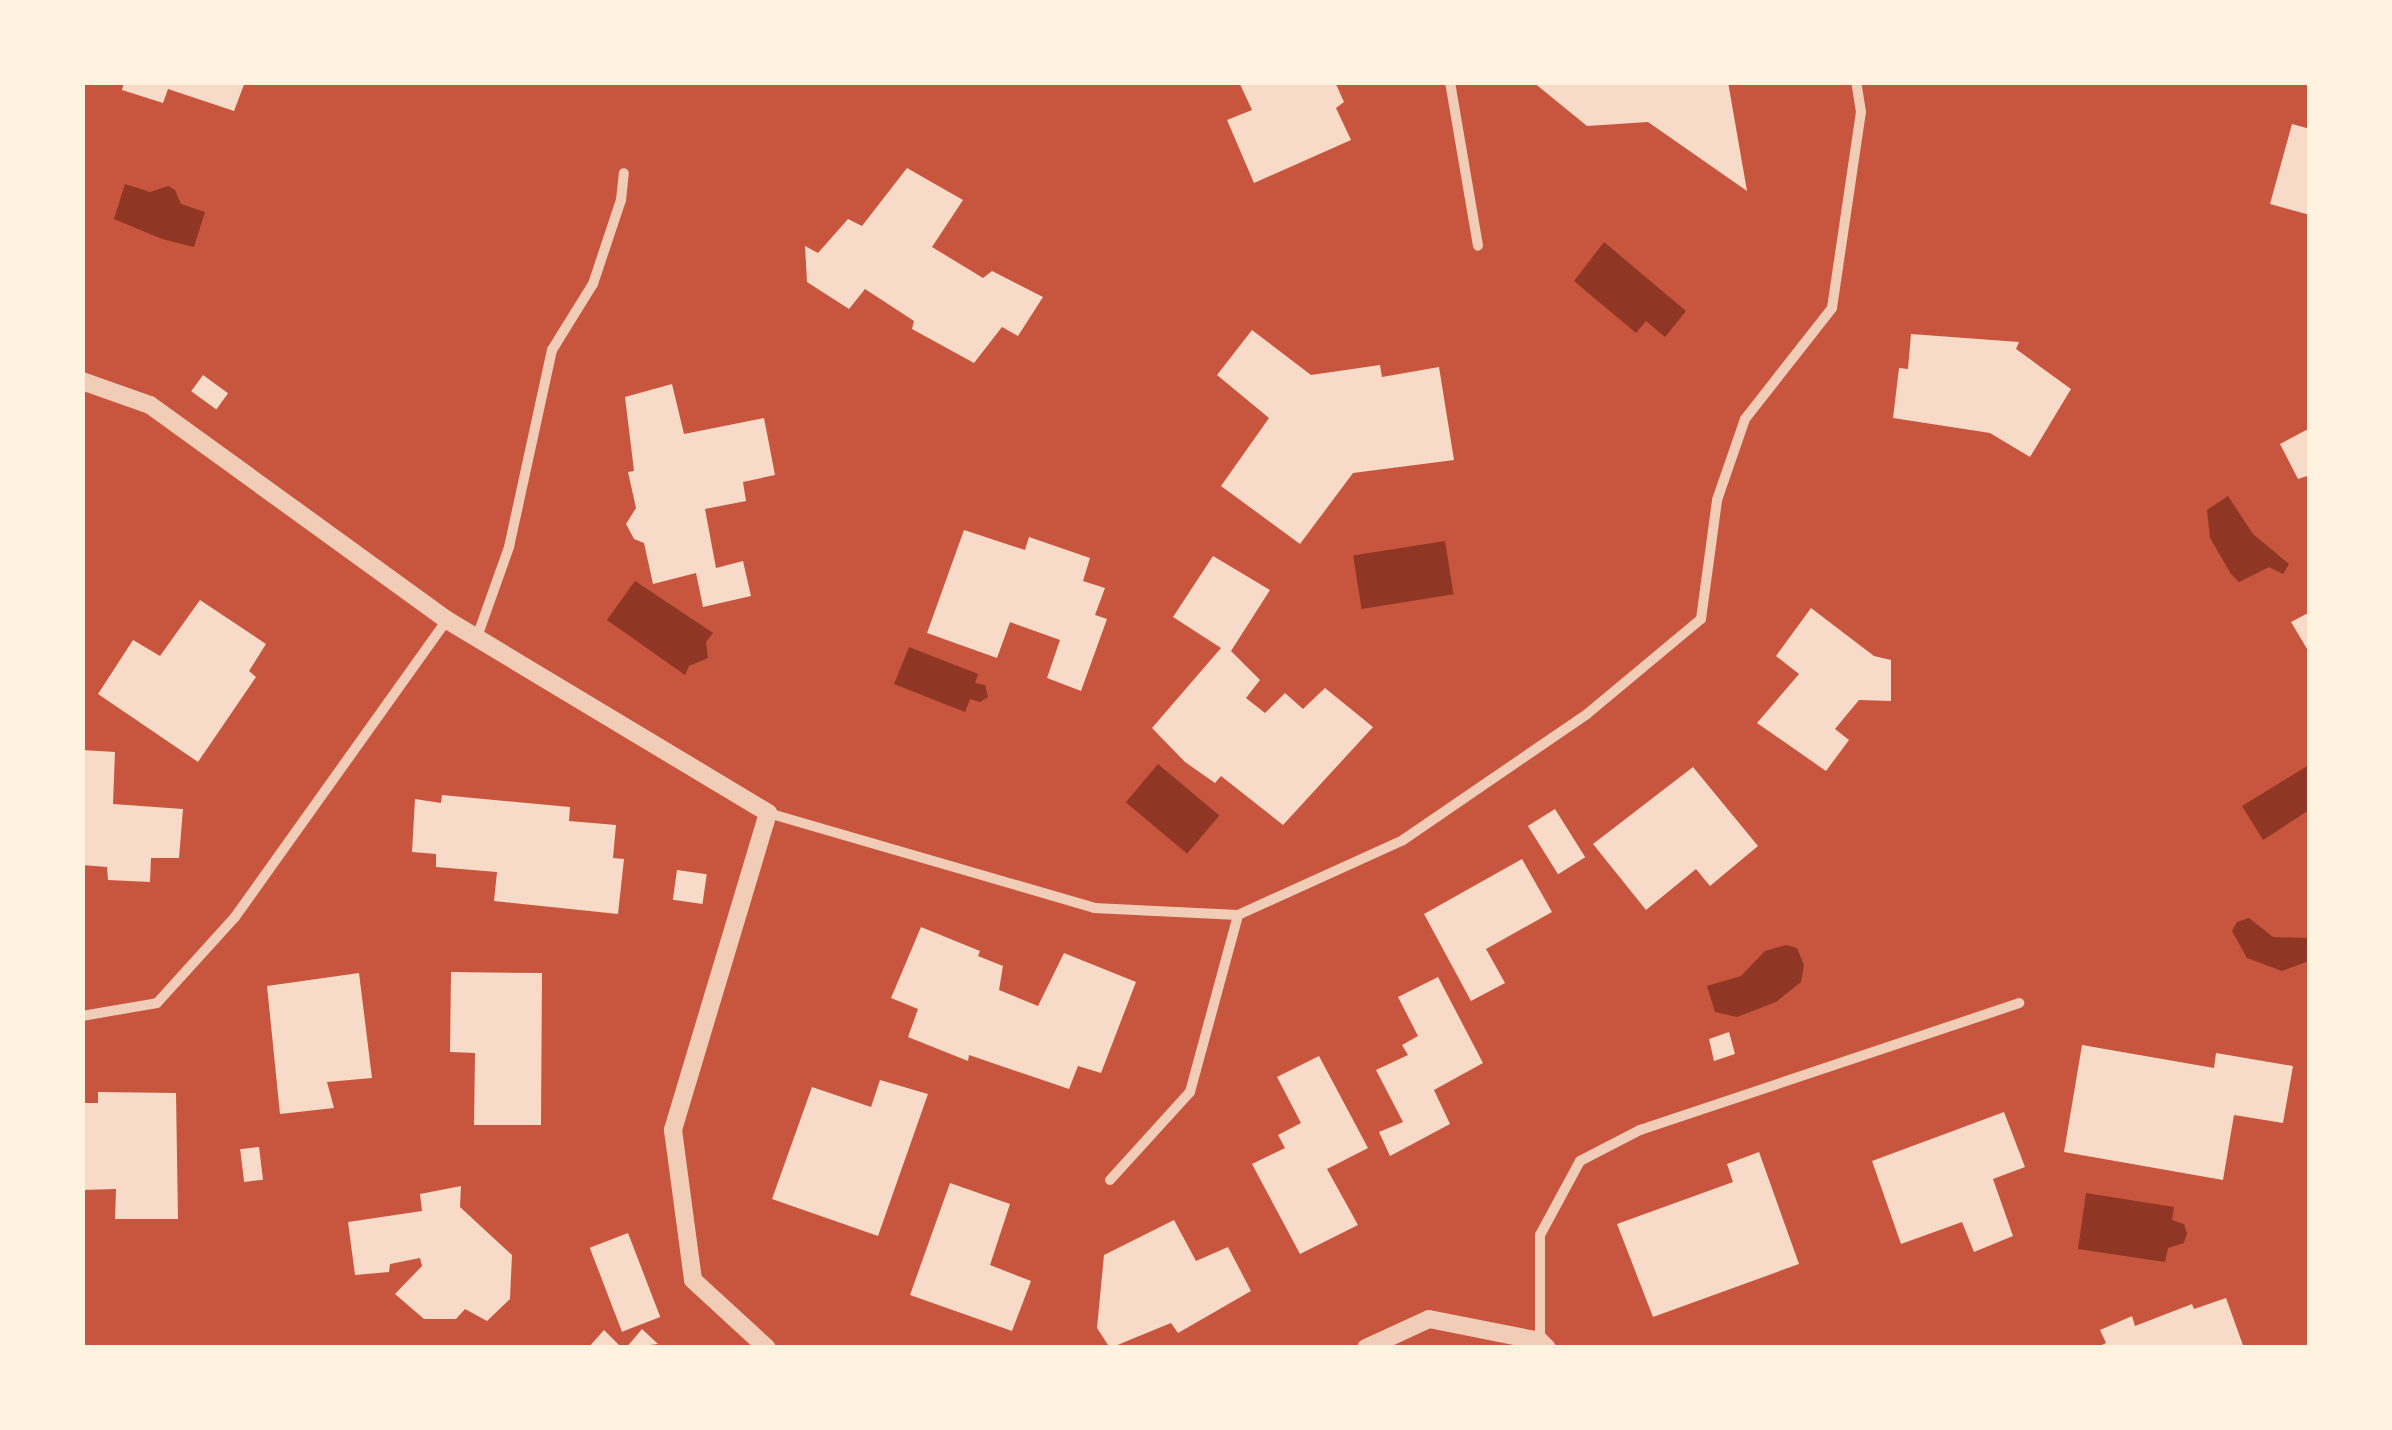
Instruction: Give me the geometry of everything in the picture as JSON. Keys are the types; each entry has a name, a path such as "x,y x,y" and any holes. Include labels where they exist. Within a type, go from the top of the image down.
{"street":[{"path":"1450,82 1478,246"},
{"path":"82,381 150,405 447,620 768,813 1094,908 1238,915 1403,840 1587,714 1701,619 1717,500 1744,419 1832,308 1860,112 1856,82"},
{"path":"477,637 510,547 552,350 593,284 621,200 624,173"},
{"path":"82,1016 157,1003 236,916 447,620"},
{"path":"768,813 673,1130 693,1280 768,1348"},
{"path":"1110,1180 1190,1092 1238,915"},
{"path":"1366,1348 1429,1320 1543,1344 1540,1235 1580,1160 1640,1130 2019,1004"}],"shaded area":[{"path":"125,184 150,192 168,186 175,190 181,204 205,212 194,247 162,239 114,219"},
{"path":"1604,242 1686,311 1665,337 1646,321 1636,333 1574,281"},
{"path":"2228,496 2253,534 2289,564 2283,574 2269,567 2239,582 2231,574 2210,538 2207,510"},
{"path":"1445,541 1453,594 1362,609 1353,556"},
{"path":"635,581 713,633 706,642 708,658 689,666 685,675 607,620"},
{"path":"909,647 978,674 975,683 985,685 988,697 980,702 970,699 965,712 894,684"},
{"path":"1158,764 1219,815 1187,854 1126,802"},
{"path":"2309,765 2309,810 2263,840 2242,806"},
{"path":"2249,918 2273,937 2308,938 2309,961 2282,971 2247,958 2232,931 2237,922"},
{"path":"1786,945 1797,948 1804,965 1801,982 1776,1002 1737,1017 1715,1012 1707,986 1741,976 1765,951"},
{"path":"2086,1193 2174,1207 2172,1220 2184,1224 2187,1233 2184,1243 2168,1248 2165,1262 2078,1249"}],"building":[{"path":"124,82 245,82 234,111 168,89 163,103 122,90"},
{"path":"1239,82 1335,82 1344,102 1336,108 1351,140 1254,183 1227,120 1252,110"},
{"path":"1533,82 1728,82 1747,191 1648,122 1587,126"},
{"path":"2292,124 2310,129 2310,215 2270,204"},
{"path":"907,168 963,200 932,247 983,278 992,271 1043,297 1018,336 1002,327 974,363 912,329 914,321 865,289 849,309 807,282 805,246 818,253 848,219 862,226"},
{"path":"1252,330 1311,375 1380,365 1382,377 1439,367 1454,460 1353,473 1300,544 1221,486 1269,418 1217,375"},
{"path":"1911,334 2019,342 2016,349 2071,389 2030,457 1990,433 1893,418 1899,368 1908,369"},
{"path":"203,375 228,393 216,409 191,391"},
{"path":"672,384 684,434 764,418 775,475 743,482 746,501 705,509 716,568 743,561 751,596 703,607 696,573 653,584 644,543 634,539 626,524 636,508 628,472 634,471 625,397"},
{"path":"2310,428 2310,475 2298,479 2280,444"},
{"path":"964,530 1025,550 1029,537 1090,558 1083,581 1105,588 1095,615 1107,619 1081,691 1047,678 1060,640 1010,622 997,658 927,633"},
{"path":"1213,556 1270,590 1231,651 1260,680 1246,698 1265,713 1285,693 1303,709 1325,688 1373,727 1283,825 1221,776 1215,783 1185,762 1152,728 1221,648 1173,617"},
{"path":"200,600 266,644 249,671 256,677 198,762 98,694 133,640 160,656"},
{"path":"1811,608 1874,656 1891,660 1891,701 1859,700 1835,729 1849,740 1826,771 1757,723 1799,674 1776,656"},
{"path":"2310,612 2310,654 2291,622"},
{"path":"82,750 115,752 113,804 183,809 179,858 151,858 150,882 108,880 107,867 82,865"},
{"path":"1693,767 1758,846 1710,886 1696,869 1646,910 1593,844"},
{"path":"442,795 570,807 569,821 616,825 613,858 624,859 618,914 494,901 497,872 436,867 436,854 412,852 415,799 441,803"},
{"path":"1555,809 1585,857 1558,874 1528,826"},
{"path":"1522,859 1552,912 1486,949 1505,983 1471,1001 1424,914"},
{"path":"677,870 707,874 703,904 673,900"},
{"path":"921,927 980,951 978,956 1003,966 999,990 1038,1006 1064,953 1136,982 1101,1073 1078,1066 1069,1089 969,1055 968,1061 908,1037 918,1009 891,998"},
{"path":"451,972 542,973 541,1125 474,1125 475,1053 450,1052"},
{"path":"359,973 372,1078 327,1082 334,1108 280,1114 267,986"},
{"path":"1438,977 1483,1063 1434,1090 1450,1124 1390,1156 1379,1132 1403,1122 1376,1070 1408,1055 1402,1045 1418,1036 1398,997"},
{"path":"1729,1032 1735,1054 1714,1061 1709,1039"},
{"path":"2082,1045 2214,1068 2216,1053 2293,1066 2283,1123 2234,1115 2223,1180 2064,1152"},
{"path":"1319,1056 1368,1148 1327,1169 1358,1225 1300,1254 1252,1164 1285,1148 1278,1135 1301,1123 1277,1077"},
{"path":"880,1080 928,1094 878,1236 772,1199 812,1087 871,1107"},
{"path":"98,1092 176,1093 178,1219 115,1219 116,1189 82,1190 82,1103 98,1103"},
{"path":"2004,1112 2025,1167 1993,1179 2013,1236 1974,1252 1962,1222 1901,1244 1872,1161"},
{"path":"259,1147 263,1180 244,1182 240,1149"},
{"path":"1759,1152 1799,1264 1653,1317 1617,1224 1733,1182 1727,1164"},
{"path":"950,1183 1010,1204 990,1265 1031,1281 1012,1331 910,1295"},
{"path":"461,1186 460,1207 512,1255 510,1299 487,1321 465,1309 456,1319 424,1319 395,1294 422,1266 420,1258 390,1264 389,1272 355,1275 348,1222 422,1211 420,1194"},
{"path":"1174,1220 1196,1261 1228,1247 1251,1291 1178,1333 1171,1323 1110,1348 1097,1328 1104,1255"},
{"path":"628,1233 660,1317 622,1332 590,1248"},
{"path":"2226,1298 2244,1348 2095,1348 2106,1343 2100,1330 2132,1316 2135,1326 2192,1304 2194,1309"},
{"path":"642,1329 658,1344 626,1348"},
{"path":"604,1330 622,1348 588,1348"}]}
